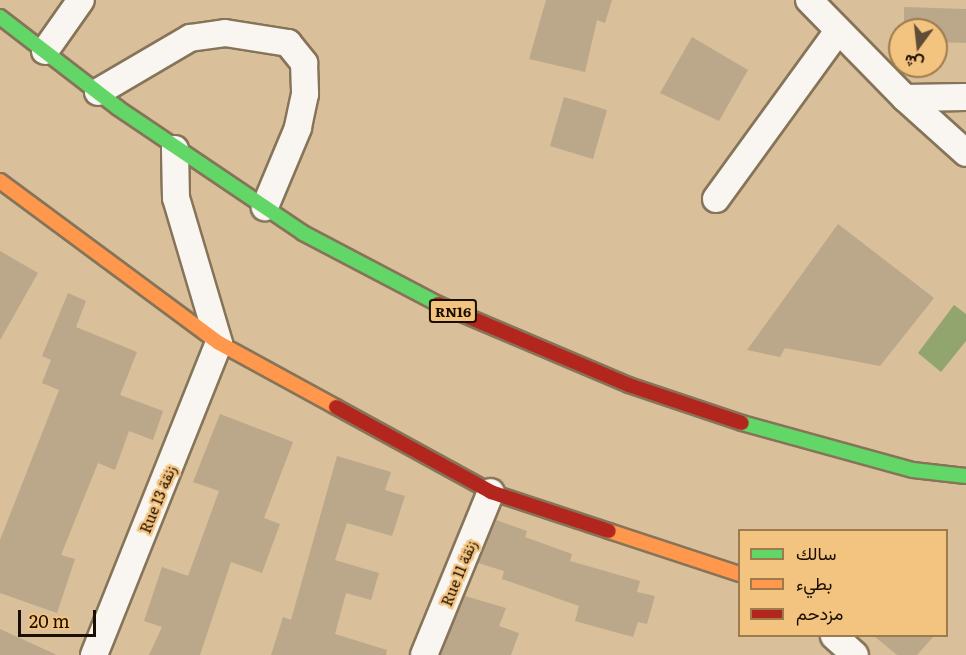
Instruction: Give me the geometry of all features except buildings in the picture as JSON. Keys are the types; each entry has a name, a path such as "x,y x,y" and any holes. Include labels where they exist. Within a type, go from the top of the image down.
{"main road":[{"name":"RN16","path":"0,17 175,148 303,233 448,309 629,385 849,455 966,476"},
{"path":"0,181 219,343 491,492 738,573"}],"street":[{"path":"45,51 81,0"},
{"path":"809,0 905,98 966,153"},
{"path":"716,199 838,31"},
{"path":"98,92 190,38 225,33 288,42 304,63 305,94 298,128 265,207"},
{"path":"905,98 966,97"},
{"path":"175,148 176,198 219,343"},
{"name":"Rue 13 زنقة","path":"94,655 219,343"},
{"name":"Rue 11 زنقة","path":"424,655 491,492"},
{"path":"835,637 855,655"}],"shaded area":[{"path":"954,305 966,314 966,341 941,372 918,353"}],"traffic: fast":[{"path":"0,17 118,108 303,233 438,304"},
{"path":"742,423 913,470 966,476"}],"traffic: slow":[{"path":"0,181 219,343 336,407"},
{"path":"609,531 738,573"}],"traffic: jam":[{"path":"438,304 629,385 742,423"},
{"path":"336,407 491,492 609,531"}]}
